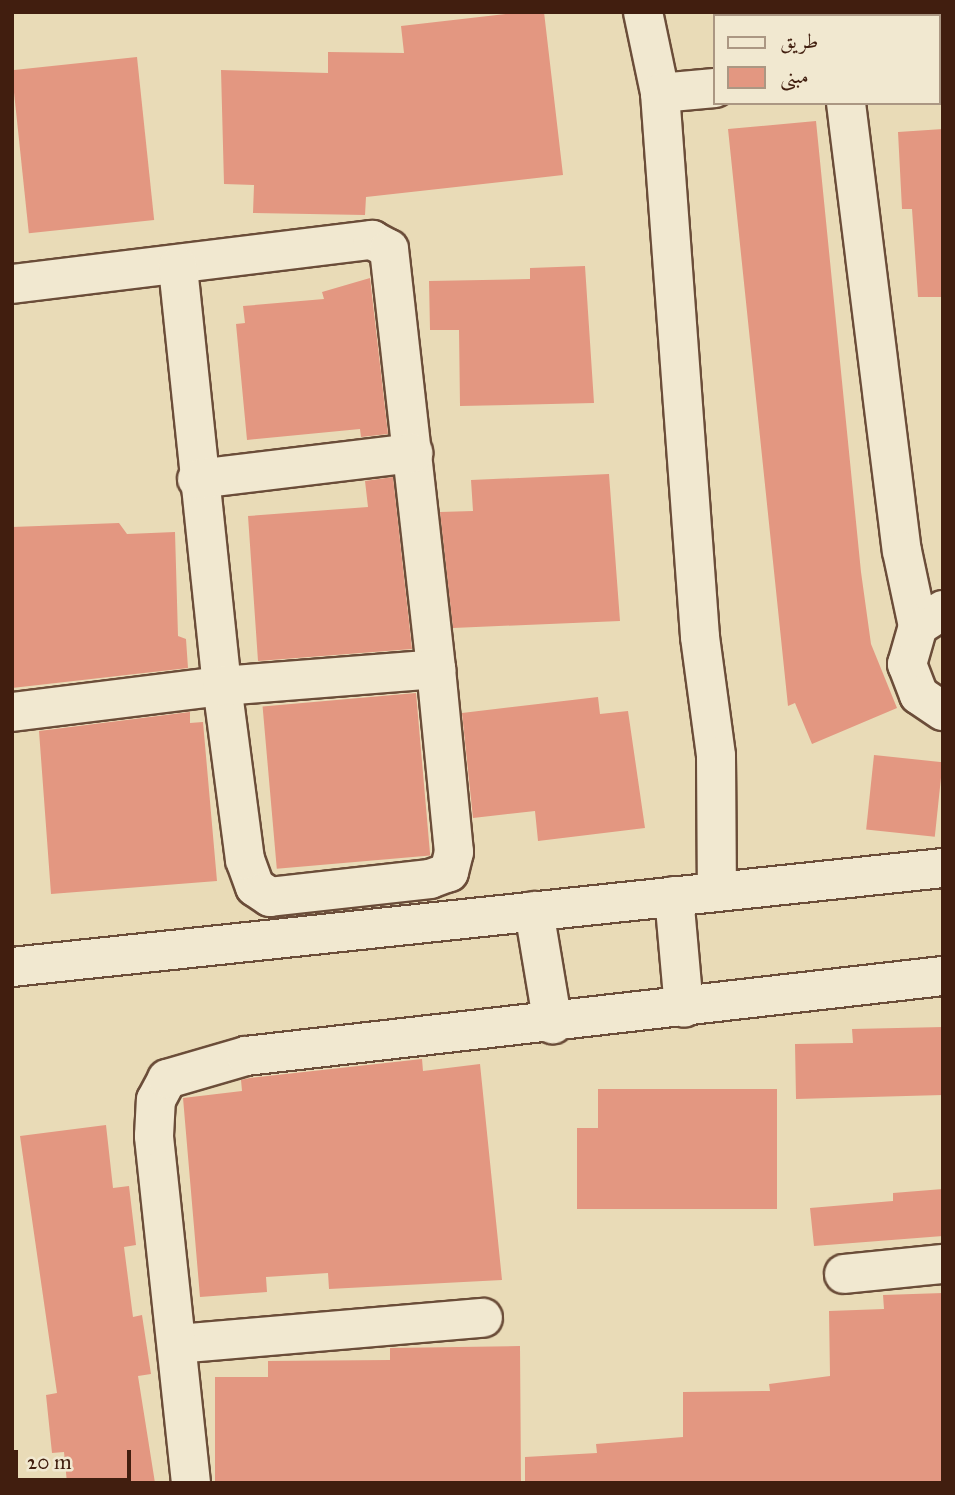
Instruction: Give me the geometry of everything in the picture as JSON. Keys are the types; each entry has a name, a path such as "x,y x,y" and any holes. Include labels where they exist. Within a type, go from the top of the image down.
{"street":[{"path":"643,12 660,93 700,637 716,756 717,891"},
{"path":"660,93 713,88"},
{"path":"846,105 902,551 931,618 907,664 919,695 943,711"},
{"path":"12,284 178,266 372,240 389,249 414,453 454,852 449,872 430,879 270,897 255,887 245,860 222,686 197,479 178,266"},
{"path":"197,479 414,453"},
{"path":"12,712 222,686 436,669"},
{"path":"12,967 943,868"},
{"path":"674,896 684,1008"},
{"path":"534,911 553,1024"},
{"path":"191,1483 154,1136 156,1100 167,1079 246,1056 553,1024 943,976"},
{"path":"844,1274 943,1264"},
{"path":"177,1344 483,1318"}],"building":[{"path":"522,12 544,12 563,175 366,197 365,215 253,213 254,185 224,184 221,70 328,73 328,52 404,53 401,26"},
{"path":"137,57 154,220 29,233 12,70"},
{"path":"816,121 861,572 871,644 897,708 812,744 795,703 788,706 728,129"},
{"path":"943,129 943,297 918,297 912,209 902,209 898,132"},
{"path":"585,266 594,403 460,406 459,330 430,330 429,281 530,279 530,268"},
{"path":"370,278 388,434 361,437 360,429 247,440 236,324 245,323 243,306 324,299 322,292"},
{"path":"609,474 620,621 453,628 440,512 473,511 471,480"},
{"path":"393,477 412,649 258,661 248,516 368,507 365,481"},
{"path":"119,523 127,534 175,532 178,636 186,639 188,668 12,688 12,527"},
{"path":"416,693 430,855 277,869 263,706"},
{"path":"598,697 600,714 628,711 645,828 538,841 535,811 473,818 462,713"},
{"path":"190,712 190,723 203,722 217,881 51,894 39,731"},
{"path":"874,755 943,762 935,837 866,830"},
{"path":"943,1027 943,1095 796,1099 795,1044 853,1043 852,1029"},
{"path":"422,1059 423,1071 480,1064 502,1280 329,1289 328,1273 266,1277 267,1292 200,1297 183,1098 242,1091 241,1080 250,1078"},
{"path":"598,1089 777,1089 777,1209 577,1209 577,1128 598,1128"},
{"path":"106,1125 113,1188 129,1186 136,1245 124,1247 133,1317 142,1315 151,1374 138,1376 155,1483 67,1483 64,1452 52,1453 46,1395 57,1393 20,1136"},
{"path":"943,1189 943,1236 814,1246 810,1208 893,1201 893,1193"},
{"path":"943,1293 943,1483 525,1483 525,1457 597,1453 596,1444 683,1437 683,1392 770,1391 769,1384 830,1376 829,1311 884,1309 883,1295"},
{"path":"520,1346 521,1483 215,1483 215,1377 268,1377 268,1361 390,1360 390,1348"}]}
